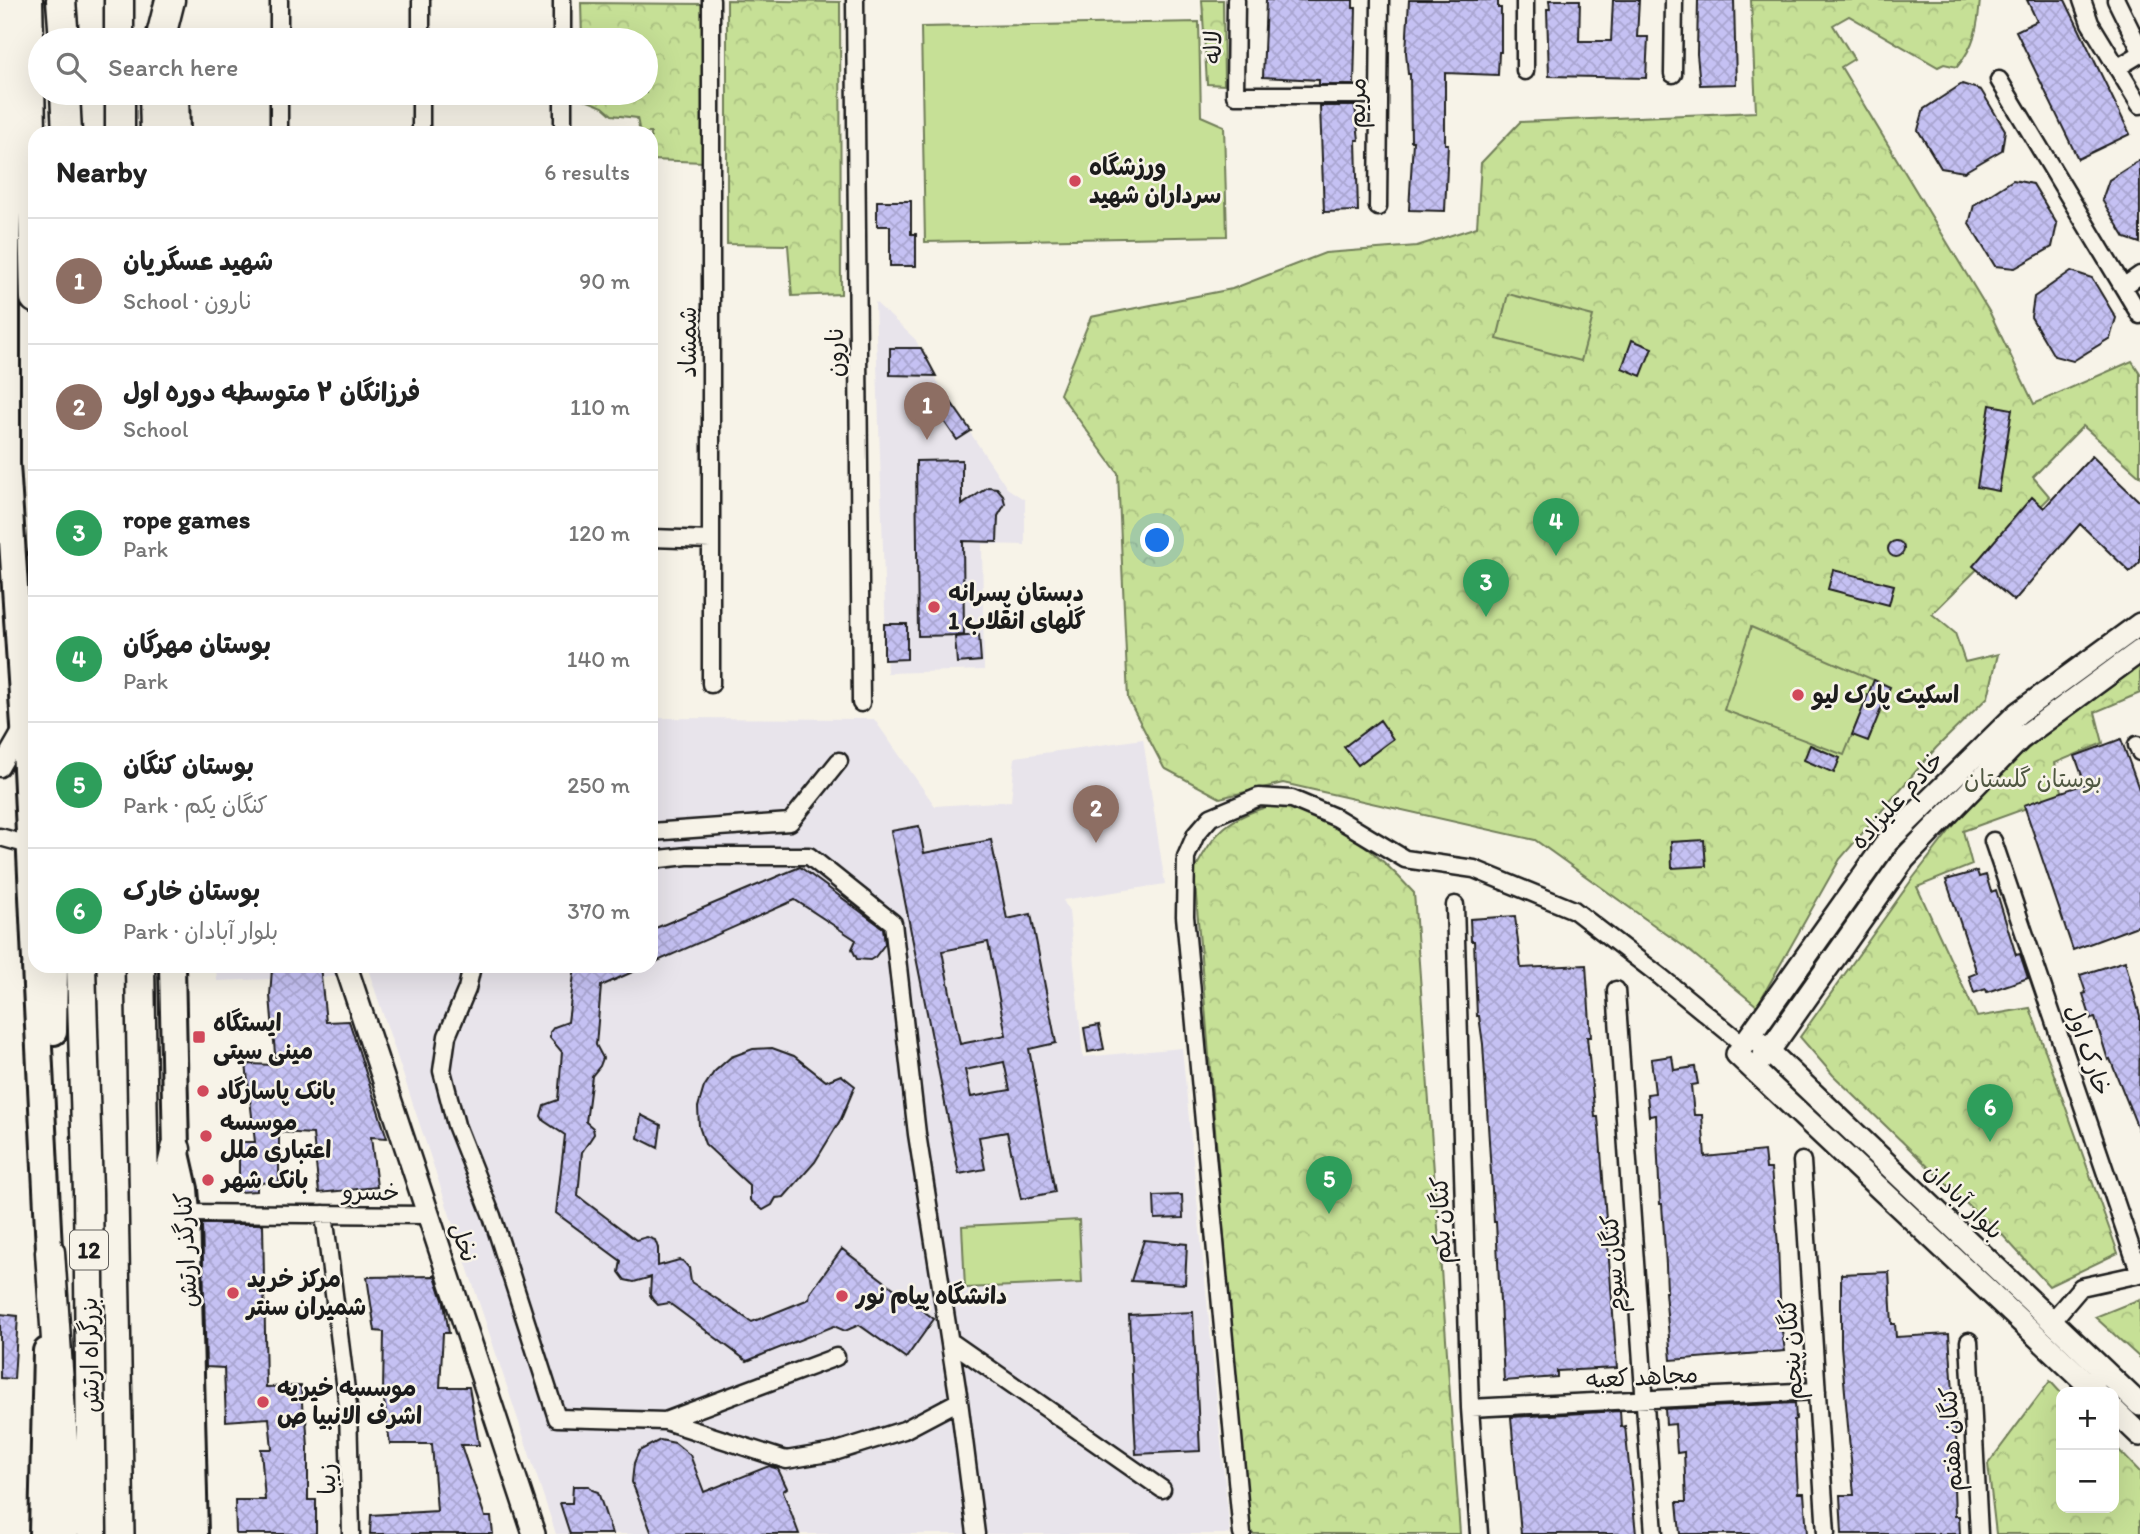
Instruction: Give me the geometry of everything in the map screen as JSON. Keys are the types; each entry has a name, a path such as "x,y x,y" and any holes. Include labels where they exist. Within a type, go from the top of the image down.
{"highway":[{"path":"28,0 29,28"},
{"path":"61,0 63,28"},
{"path":"119,0 119,28"},
{"path":"151,0 152,28"},
{"path":"163,28 170,0"},
{"path":"30,105 31,126"},
{"path":"66,105 67,126"},
{"path":"120,105 120,126"},
{"path":"154,105 155,126"},
{"name":"بزرگراه ارتش","path":"81,973 88,1192 92,1534"},
{"path":"140,973 150,1534"},
{"path":"173,1534 166,1190 176,1149"},
{"path":"50,1252 63,1441 64,1534"}],"main road":[{"path":"4,0 7,66 7,464 28,821"},
{"path":"176,0 176,28"},
{"path":"176,105 177,126"},
{"name":"خادم علیزاده","path":"1744,1045 1887,842 2018,713 2140,624"},
{"name":"خادم علیزاده","path":"1754,1068 1769,1051 1904,859 2020,739 2140,650"},
{"path":"35,973 50,1252"},
{"path":"42,1534 55,973"},
{"name":"کنارگذر ارتش","path":"172,973 176,1149 187,1213 195,1534"},
{"name":"نخل","path":"348,973 534,1534"},
{"name":"بلوار آبادان","path":"1744,1045 1769,1051 2044,1328 2092,1387"},
{"name":"بلوار آبادان","path":"1744,1045 1754,1068 2044,1328 2140,1405"},
{"path":"2119,1415 2140,1435"}],"street":[{"path":"279,0 279,28"},
{"path":"421,0 421,28"},
{"path":"562,0 562,28"},
{"name":"شمشاد","path":"711,684 712,0"},
{"name":"نارون","path":"855,0 861,703"},
{"name":"لاله","path":"1236,0 1235,95 1380,95"},
{"name":"مریم","path":"1378,206 1380,0"},
{"path":"1525,0 1525,71"},
{"path":"1673,74 1674,0"},
{"path":"2082,0 2090,23 2140,105"},
{"path":"2116,0 2140,49"},
{"path":"2117,68 2140,54"},
{"path":"1999,80 2140,315"},
{"path":"279,105 279,126"},
{"path":"421,105 421,126"},
{"path":"563,105 563,126"},
{"path":"2123,287 2140,275"},
{"path":"658,538 711,540"},
{"path":"0,768 24,726"},
{"path":"658,831 790,821 839,761"},
{"path":"1242,1534 1185,916 1186,857 1196,834 1211,817 1259,797 1292,799 1336,818 1405,859 1474,869 1574,910 1744,1045"},
{"path":"0,837 28,845"},
{"name":"خارک اول","path":"1993,841 2140,1274"},
{"path":"658,859 687,856 809,856 893,923 917,1134 960,1401 976,1534"},
{"name":"کنگان یکم","path":"1455,905 1470,1408 1479,1534"},
{"path":"470,973 467,989 447,1035 442,1071 456,1125 492,1216 556,1418 665,1421 786,1460 834,1452 904,1430 960,1401"},
{"name":"کنگان سوم","path":"1616,990 1654,1534"},
{"name":"کنگان پنجم","path":"1802,1161 1826,1534"},
{"name":"خسرو","path":"187,1213 428,1216"},
{"name":"زیبا","path":"324,1214 348,1406 351,1534"},
{"path":"2044,1328 2081,1287 2140,1274"},
{"path":"950,1341 1162,1489"},
{"name":"کنگان هفتم","path":"1969,1341 1979,1534"},
{"path":"665,1421 836,1357"},
{"name":"مجاهد کعبه","path":"1470,1408 1817,1391"}],"shaded area":[{"path":"875,302 915,339 943,392 1007,488 1025,500 1025,545 982,544 984,670 887,673"},
{"name":"دانشگاه پیام نور","path":"658,718 874,719 935,806 1011,801 1015,757 1143,739 1165,884 1063,900 1069,911 1083,1057 1182,1048 1230,1534 556,1534 369,973 658,973"},
{"path":"216,973 348,973 349,976 217,981"}],"green space":[{"path":"727,0 840,2 841,294 792,296 788,245 727,244"},
{"path":"1202,0 1223,0 1224,85 1207,84"},
{"path":"1751,0 1980,0 1974,35 1968,51 1957,67 1944,64 1938,67 1849,16 1833,25 1854,59 1841,67 1990,313 2034,404 2132,361 2140,373 2140,476 2083,426 2033,477 2050,497 1932,614 1955,633 1965,662 1998,654 1988,697 1936,748 1840,859 1757,1006 1686,948 1535,840 1283,783 1220,798 1164,768 1128,699 1118,473 1060,394 1091,317 1232,289 1325,253 1417,246 1477,227 1481,163 1520,122 1756,112"},
{"path":"581,3 706,4 704,162 658,160 658,126 639,126 637,118 612,115 598,105 658,105 658,28 582,28"},
{"name":"ورزشگاه سرداران شهید","path":"1199,22 1201,116 1224,126 1227,236 925,242 921,27"},
{"path":"1508,294 1593,316 1581,361 1497,339"},
{"name":"اسکیت پارک لیو","path":"1751,627 1874,680 1844,755 1724,710"},
{"name":"بوستان گلستان","path":"2140,658 2140,693 2095,712 2103,743 2055,763 2063,795 1963,831 1972,865 1917,887 1977,1017 2030,1008 2118,1253 2049,1286 1997,1229 1971,1208 1833,1075 1800,1037 1913,878 1982,789 2054,726"},
{"path":"1273,805 1300,809 1347,832 1390,868 1414,893 1460,1534 1248,1534 1194,871 1209,845 1224,828 1244,815"},
{"path":"1079,1220 1082,1283 965,1288 962,1226"},
{"path":"2140,1299 2140,1358 2095,1317"},
{"path":"2050,1381 2056,1388 2056,1513 2119,1513 2119,1450 2140,1472 2140,1534 1996,1534 1988,1464"}],"building":[{"path":"1266,0 1353,0 1353,8 1356,8 1354,85 1319,85 1319,80 1263,77"},
{"path":"1409,0 1498,0 1498,8 1501,8 1498,75 1445,73 1445,144 1448,144 1445,211 1409,210 1413,141 1410,74 1406,52"},
{"path":"1549,0 1580,0 1579,41 1611,41 1613,0 1639,0 1637,37 1648,37 1646,78 1549,76"},
{"path":"1698,0 1734,0 1736,84 1700,85 1697,54"},
{"path":"2027,0 2065,0 2130,134 2078,159 2016,31 2037,21"},
{"path":"1962,84 1981,90 2005,130 2002,150 1964,172 1941,168 1918,130 1924,109"},
{"path":"1320,106 1355,106 1359,140 1356,140 1358,211 1324,212"},
{"path":"2140,160 2140,243 2125,238 2102,200 2109,180"},
{"path":"2013,180 2033,184 2057,224 2052,247 2015,268 1995,266 1969,224 1974,205"},
{"path":"877,201 911,201 911,234 916,234 916,266 890,266 890,226 877,226"},
{"path":"2071,271 2092,278 2116,318 2110,338 2073,361 2054,356 2031,317 2034,297"},
{"path":"1632,340 1652,348 1641,376 1622,368"},
{"path":"890,348 921,348 936,376 890,375"},
{"path":"944,392 971,431 957,440 930,401"},
{"path":"1990,405 2012,409 1999,491 1977,487"},
{"path":"2092,456 2140,502 2140,562 2130,572 2080,524 2014,601 1973,566 2032,497 2044,508"},
{"path":"962,460 962,505 988,487 997,488 1003,495 1005,504 998,516 997,542 963,541 964,635 918,636 916,461"},
{"path":"1896,541 1904,549 1896,557 1888,549"},
{"path":"1833,570 1894,585 1889,605 1828,589"},
{"path":"884,624 907,624 907,659 884,660"},
{"path":"979,635 981,661 957,663 955,637"},
{"path":"1874,680 1890,687 1868,741 1852,735"},
{"path":"1380,720 1393,739 1358,765 1344,747"},
{"path":"2121,739 2140,792 2140,925 2073,950 2024,805 2085,784 2075,756"},
{"path":"1810,745 1840,758 1834,773 1804,760"},
{"path":"919,826 924,853 991,840 1007,919 1031,914 1056,1043 1029,1049 1055,1192 1021,1199 1007,1132 979,1137 985,1169 959,1174 891,831","holes":["988,942 1006,1035 960,1044 942,951","1004,1062 1010,1090 971,1097 965,1070"]},
{"path":"1704,840 1706,866 1672,868 1671,842"},
{"path":"800,867 883,928 885,944 870,960 857,959 852,949 856,940 795,900 658,961 658,927"},
{"path":"1977,871 1979,877 1986,875 1991,892 1996,890 2016,955 2020,954 2028,978 1987,992 1986,989 1974,993 1969,976 1977,973 1946,880"},
{"path":"1515,916 1521,968 1586,965 1591,1037 1587,1037 1595,1117 1598,1117 1600,1138 1617,1368 1557,1371 1557,1377 1504,1381 1483,1044 1477,1016 1474,941 1471,941 1470,919"},
{"path":"2125,961 2140,1016 2139,1131 2110,1059 2108,1060 2095,1018 2091,1019 2080,975"},
{"path":"272,973 321,973 326,1022 349,1021 387,1138 371,1137 377,1187 319,1193 313,1134 279,1132 279,1182 257,1183 257,1191 239,1192 239,1142 255,1142 246,1064 276,1065 270,996"},
{"path":"574,973 630,973 601,986 596,1045 603,1058 592,1076 586,1122 593,1128 594,1134 582,1152 578,1196 636,1240 647,1237 655,1240 658,1266 683,1261 689,1268 691,1282 752,1322 809,1299 810,1293 842,1249 934,1319 906,1358 859,1325 845,1331 834,1326 747,1361 669,1303 658,1305 650,1295 651,1277 634,1282 625,1280 619,1272 621,1261 556,1213 565,1135 541,1116 544,1105 558,1100 562,1052 550,1038 550,1032 554,1027 568,1022"},
{"path":"1099,1025 1104,1049 1088,1052 1084,1028"},
{"path":"772,1048 794,1056 826,1081 841,1075 855,1086 841,1119 815,1162 784,1197 776,1198 772,1205 763,1210 750,1200 750,1186 705,1144 699,1126 698,1107 704,1087 714,1072 731,1057 753,1049"},
{"path":"1672,1056 1674,1070 1695,1067 1698,1084 1691,1085 1694,1115 1702,1115 1705,1157 1764,1151 1766,1169 1771,1169 1785,1351 1671,1360 1656,1115 1649,1116 1647,1094 1655,1093 1651,1059"},
{"path":"641,1115 661,1125 658,1148 638,1138"},
{"path":"1182,1195 1183,1218 1155,1219 1154,1196"},
{"path":"202,1224 263,1224 266,1387 301,1386 308,1447 308,1500 316,1500 316,1534 236,1534 235,1500 265,1500 261,1449 272,1449 269,1418 226,1421 224,1368 206,1367"},
{"path":"1144,1240 1187,1244 1185,1284 1131,1281"},
{"path":"1889,1272 1892,1324 1895,1324 1896,1337 1949,1334 1958,1465 1958,1486 1954,1487 1955,1516 1959,1516 1960,1534 1842,1534 1840,1495 1854,1495 1841,1346 1841,1274"},
{"path":"435,1276 444,1303 449,1333 443,1333 440,1387 469,1387 479,1445 461,1445 485,1517 491,1517 493,1534 370,1534 371,1515 437,1511 432,1444 390,1444 383,1393 384,1332 375,1331 367,1277"},
{"path":"1193,1312 1200,1451 1136,1454 1129,1315"},
{"path":"0,1314 18,1316 14,1379 0,1378"},
{"path":"1795,1403 1798,1493 1804,1493 1807,1534 1680,1534 1677,1502 1686,1502 1684,1452 1677,1453 1675,1424 1666,1425 1665,1409"},
{"path":"1620,1411 1621,1427 1625,1426 1636,1534 1521,1534 1511,1417"},
{"path":"660,1440 675,1443 690,1455 704,1492 769,1466 778,1469 787,1488 783,1491 799,1534 652,1534 632,1482 634,1463 639,1451"},
{"path":"573,1486 589,1486 598,1492 612,1534 570,1534 560,1503 572,1503"}],"place":[{"name":"ورزشگاه سرداران شهید","path":"1075,181"},
{"name":"شهید عسگریان","path":"927,440"},
{"name":"بوستان مهرگان","path":"1556,556"},
{"name":"دبستان پسرانه گلهای انقلاب 1","path":"934,607"},
{"name":"rope games","path":"1486,617"},
{"name":"اسکیت پارک لیو","path":"1798,695"},
{"name":"فرزانگان ۲ متوسطه دوره اول","path":"1096,843"},
{"name":"ایستگاه مینی سیتی","path":"199,1037"},
{"name":"بانک پاسارگاد","path":"203,1091"},
{"name":"موسسه اعتباری ملل","path":"206,1136"},
{"name":"بوستان خارک","path":"1990,1142"},
{"name":"بانک شهر","path":"208,1180"},
{"name":"بوستان کنگان","path":"1329,1214"},
{"name":"مرکز خرید شمیران سنتر","path":"233,1293"},
{"name":"دانشگاه پیام نور","path":"842,1296"},
{"name":"موسسه خیریه اشرف الانبیا ص","path":"263,1402"}]}
